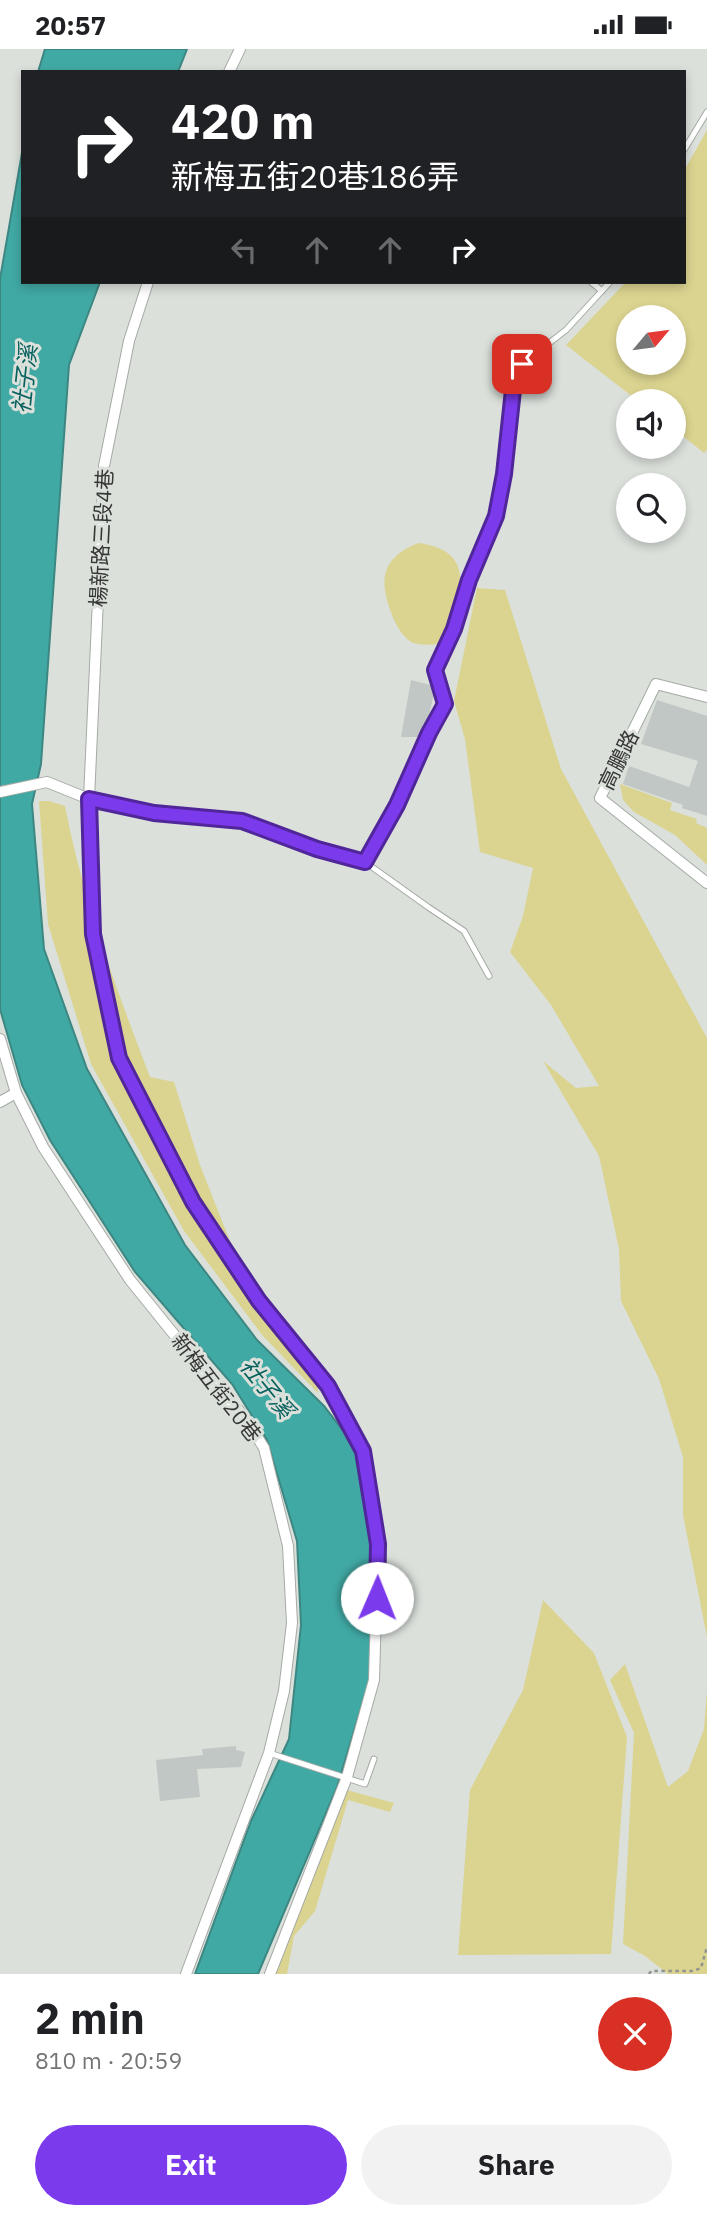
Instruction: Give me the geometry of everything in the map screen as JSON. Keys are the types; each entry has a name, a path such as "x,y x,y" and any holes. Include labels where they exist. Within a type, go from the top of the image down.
{"street":[{"path":"230,70 240,49"},
{"name":"楊新路三段4巷","path":"147,284 130,341 104,465 89,799 93,934 119,1058 193,1202 259,1301 328,1386 363,1451 378,1544 374,1680 347,1777 270,1974"},
{"name":"高鵬路","path":"707,697 656,684 600,798 707,883"},
{"path":"0,792 47,782 89,799"},
{"name":"新梅五街20巷","path":"0,1039 16,1093 43,1147 130,1280 218,1389 244,1416 264,1448 288,1546 292,1623 274,1754 186,1974"},
{"path":"0,1102 16,1093"}],"lane":[{"path":"686,147 707,112"},
{"path":"593,284 602,291"},
{"path":"365,862 397,805 445,704 435,670 454,629 469,580 496,516 504,474 513,390 522,364 566,330 608,284"},
{"path":"89,799 154,813 242,821 317,849 365,862 464,931 489,976"},
{"path":"274,1754 365,1784 374,1759"}],"path":[{"path":"649,1974 651,1971 694,1971 701,1968 707,1947"}],"shaded area":[{"path":"707,130 707,450 704,453 686,439 686,389 623,389 566,345 624,284 686,284 686,167"},
{"path":"418,543 438,548 451,556 458,567 459,595 444,643 428,645 411,642 397,626 388,603 384,581 390,564 405,549"},
{"path":"477,588 505,590 561,769 707,1038 707,1637 683,1515 683,1457 659,1379 621,1301 619,1249 599,1156 543,1061 576,1088 599,1086 551,1005 510,952 523,916 533,868 480,852 465,739 454,701"},
{"path":"620,784 672,803 670,810 697,819 696,823 707,828 707,865 675,835 634,812 623,800"},
{"path":"39,801 65,806 91,910 150,1077 174,1082 200,1165 254,1302 317,1380 318,1393 263,1336 184,1231 91,1064 48,924"},
{"path":"543,1600 594,1653 627,1737 611,1954 458,1955 470,1790 523,1690"},
{"path":"625,1664 668,1787 688,1771 704,1729 707,1691 707,1974 668,1974 645,1956 623,1944 634,1733 610,1680"},
{"path":"343,1789 394,1803 390,1812 348,1800 315,1911 294,1936 287,1974 264,1974"}],"water":[{"path":"45,49 187,49 179,70 39,70"},
{"name":"社子溪","path":"21,158 21,284 99,284 69,365 41,764 32,804 44,949 87,1069 185,1245 257,1340 324,1406 360,1453 374,1548 370,1678 337,1787 258,1974 195,1974 251,1821 289,1739 301,1625 297,1541 267,1440 232,1384 135,1272 50,1140 22,1085 0,1009 0,279"}],"building":[{"path":"411,680 434,686 435,689 422,737 401,737"},
{"path":"657,700 707,716 707,816 623,784 629,766 689,787 698,761 641,744"},
{"path":"236,1746 236,1750 245,1752 241,1767 197,1769 200,1797 160,1801 156,1760 203,1755 202,1749"}],"route":[{"path":"377,1598 378,1544 363,1451 328,1386 259,1301 193,1202 119,1058 93,934 89,799 154,813 242,821 317,849 365,862 397,805 445,704 435,670 454,629 469,580 496,516 504,474 513,390 522,364"}]}
